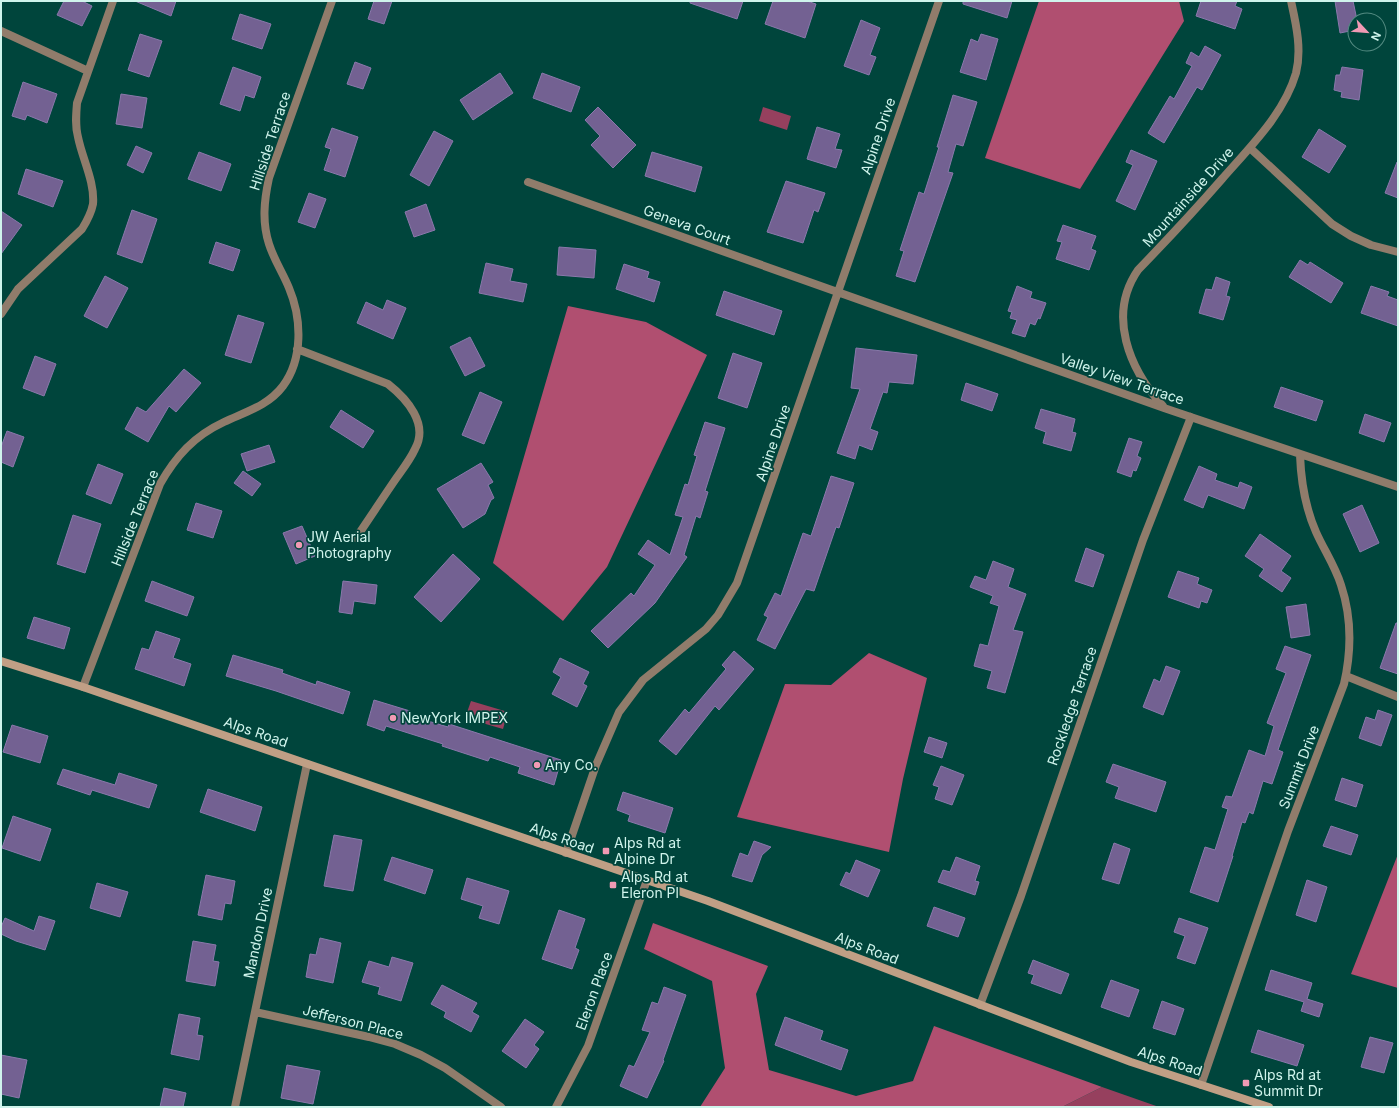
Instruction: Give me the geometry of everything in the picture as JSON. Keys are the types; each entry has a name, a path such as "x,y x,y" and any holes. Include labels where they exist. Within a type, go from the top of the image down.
{"main road":[{"name":"Alps Road","path":"1,661 83,687 708,901 1131,1062 1269,1107"}],"street":[{"path":"1,314 18,289 82,229 89,217 93,203 92,188 78,137 75,120 77,103 113,1"},
{"name":"Hillside Terrace","path":"83,687 160,484 173,461 203,434 267,401 281,388 292,373 297,349 298,329 295,308 289,288 277,266 269,244 264,221 264,200 269,178 332,1"},
{"name":"Alpine Drive","path":"566,853 596,765 619,712 643,680 706,629 718,615 737,583 937,1"},
{"name":"Mountainside Drive","path":"1164,408 1142,381 1133,363 1127,344 1123,320 1124,302 1127,290 1138,270 1250,148 1283,104 1296,71 1299,49 1297,27 1291,1"},
{"path":"1,31 88,71"},
{"path":"1250,148 1332,224 1351,236 1371,245 1398,252"},
{"name":"Geneva Court","path":"528,182 838,292"},
{"name":"Valley View Terrace","path":"838,292 1164,408 1398,487"},
{"path":"297,349 388,384 406,400 417,419 419,428 416,448 356,538"},
{"name":"Rockledge Terrace","path":"980,1005 1023,888 1143,540 1191,417"},
{"name":"Summit Drive","path":"1201,1085 1288,831 1346,676 1350,660 1351,635 1348,609 1341,583 1316,532 1307,506 1301,481 1300,455"},
{"path":"1346,676 1398,697"},
{"name":"Mandon Drive","path":"235,1107 307,764"},
{"name":"Eleron Place","path":"556,1107 588,1046 647,880"},
{"name":"Jefferson Place","path":"255,1012 395,1044 421,1055 444,1068 501,1107"}],"shaded area":[{"path":"1039,1 1179,1 1184,21 1080,189 985,158"},
{"path":"763,107 791,116 787,130 759,121"},
{"path":"568,306 646,322 707,355 607,567 563,621 493,563"},
{"path":"869,653 927,678 903,779 889,852 737,817 785,684 831,685"},
{"path":"471,701 508,712 503,729 465,718"},
{"path":"1398,854 1398,988 1351,974"},
{"path":"653,923 768,966 756,994 769,1070 856,1096 913,1081 934,1026 1102,1087 1062,1107 700,1107 725,1068 712,981 644,949"},
{"path":"1102,1087 1159,1107 1062,1107"}],"building":[{"path":"64,1 82,1 92,6 82,26 57,15"},
{"path":"135,1 176,1 171,16"},
{"path":"374,1 392,1 384,24 368,19"},
{"path":"690,1 743,1 737,19 690,3"},
{"path":"773,1 807,1 816,4 805,38 765,24"},
{"path":"963,1 1012,1 1007,18 963,4"},
{"path":"1201,1 1237,1 1235,6 1242,9 1235,29 1196,16"},
{"path":"1335,1 1353,1 1355,12 1347,12 1347,32 1340,33"},
{"path":"240,14 271,24 262,49 232,39"},
{"path":"861,20 880,28 870,55 876,57 869,75 844,66"},
{"path":"140,34 162,41 149,77 128,70"},
{"path":"981,34 998,39 986,80 960,72 971,39 978,42"},
{"path":"1205,46 1221,55 1202,90 1197,87 1164,143 1148,133 1170,96 1174,99 1192,66 1186,63 1191,52 1199,57"},
{"path":"355,62 371,68 363,89 347,84"},
{"path":"233,67 261,77 254,98 245,95 240,111 220,104"},
{"path":"1342,67 1363,70 1359,100 1341,97 1342,92 1334,90 1336,75 1340,75"},
{"path":"500,73 513,93 473,120 460,100"},
{"path":"542,73 580,87 571,112 533,98"},
{"path":"23,82 57,94 47,123 27,115 25,120 12,116"},
{"path":"121,94 147,98 142,128 116,124"},
{"path":"953,95 977,102 963,146 956,144 948,172 953,173 915,282 896,276 904,251 900,250 919,192 924,194"},
{"path":"598,107 636,145 613,168 591,145 600,136 585,120"},
{"path":"817,127 840,134 835,149 842,150 836,168 807,159"},
{"path":"332,128 358,137 345,177 324,170 331,149 325,147"},
{"path":"1319,129 1346,146 1329,173 1302,157"},
{"path":"434,131 453,141 429,186 410,175"},
{"path":"136,146 152,153 143,173 127,165"},
{"path":"1131,150 1157,161 1135,210 1116,201 1133,165 1126,162"},
{"path":"199,152 231,164 221,191 188,179"},
{"path":"652,152 702,167 695,192 645,176"},
{"path":"1398,162 1398,198 1385,193"},
{"path":"26,169 63,181 53,207 18,194"},
{"path":"786,181 825,193 818,212 814,210 803,243 767,232"},
{"path":"309,193 326,199 315,228 298,222"},
{"path":"426,204 435,230 414,237 405,212"},
{"path":"132,210 157,219 142,263 117,254"},
{"path":"1,211 22,225 1,254"},
{"path":"1063,225 1096,236 1091,249 1096,251 1089,270 1056,259 1062,242 1057,241"},
{"path":"216,242 240,250 233,271 209,263"},
{"path":"559,247 596,250 594,278 557,275"},
{"path":"1300,260 1308,265 1310,262 1343,283 1331,303 1289,277"},
{"path":"486,263 513,269 510,281 527,284 523,302 479,293"},
{"path":"624,264 649,272 647,278 660,282 654,302 616,289"},
{"path":"105,276 128,288 107,328 84,316"},
{"path":"1216,277 1230,282 1226,296 1230,297 1223,320 1199,313 1206,289 1212,290"},
{"path":"1017,286 1032,292 1030,298 1046,303 1040,319 1038,318 1035,325 1030,323 1025,337 1012,333 1017,320 1010,318 1012,312 1008,311"},
{"path":"1371,286 1389,292 1387,296 1398,300 1398,326 1361,313"},
{"path":"724,291 782,311 774,335 716,315"},
{"path":"387,300 406,308 393,339 357,323 366,302 383,310"},
{"path":"238,315 264,323 251,363 225,355"},
{"path":"470,337 485,366 465,376 450,347"},
{"path":"856,348 917,355 913,384 889,382 887,393 883,392 870,429 878,432 872,450 859,445 855,459 837,453 860,389 851,388"},
{"path":"733,353 762,363 747,408 718,398"},
{"path":"35,356 56,364 44,396 23,388"},
{"path":"184,369 201,383 176,412 169,406 148,442 125,429 137,407 146,412"},
{"path":"966,383 998,394 992,411 961,400"},
{"path":"1281,387 1323,401 1316,421 1274,407"},
{"path":"480,392 502,402 484,444 462,435"},
{"path":"1041,409 1075,419 1072,432 1076,433 1071,451 1043,443 1046,432 1035,428"},
{"path":"341,410 374,431 363,448 330,427"},
{"path":"1365,414 1391,423 1384,442 1359,433"},
{"path":"705,422 725,428 705,491 708,492 700,518 696,516 684,555 687,557 655,603 608,648 591,631 631,593 634,596 655,565 638,554 648,540 670,555 683,517 675,515 685,484 688,485 697,456 694,455"},
{"path":"7,431 24,437 13,467 1,462 1,447"},
{"path":"1129,438 1142,442 1137,456 1141,458 1136,471 1133,470 1131,477 1117,472"},
{"path":"269,445 275,462 247,471 241,454"},
{"path":"481,463 493,482 488,485 494,498 491,500 485,514 463,528 437,489"},
{"path":"98,464 123,474 111,504 86,494"},
{"path":"1199,466 1217,474 1215,480 1238,488 1240,482 1252,487 1244,509 1208,495 1203,508 1184,500"},
{"path":"243,471 261,484 252,496 234,483"},
{"path":"831,476 854,483 839,528 836,527 814,591 806,589 775,649 757,640 768,617 764,615 775,593 781,596 803,533 811,536"},
{"path":"196,503 222,511 213,538 187,530"},
{"path":"1362,505 1379,543 1360,552 1343,514"},
{"path":"73,515 101,524 85,573 57,564"},
{"name":"JW Aerial Photography","path":"302,526 315,556 296,564 283,533"},
{"path":"1260,534 1291,556 1281,571 1291,578 1282,592 1259,576 1264,569 1245,556"},
{"path":"1086,548 1104,555 1093,587 1075,581"},
{"path":"453,554 480,579 441,622 414,597"},
{"path":"993,561 1014,569 1008,587 1026,594 1013,630 1023,632 1005,693 987,688 992,671 974,666 980,644 988,646 999,606 990,603 993,596 970,587 975,576 986,580"},
{"path":"1178,571 1199,578 1197,584 1212,590 1207,603 1201,601 1199,608 1168,597"},
{"path":"152,581 194,597 187,616 145,601"},
{"path":"343,581 377,585 375,604 354,601 352,614 339,612"},
{"path":"1306,604 1310,635 1291,638 1286,607"},
{"path":"34,617 70,628 64,649 27,638"},
{"path":"1396,623 1398,623 1398,674 1380,668"},
{"path":"156,631 180,639 173,658 191,664 184,686 135,669 142,648 149,650"},
{"path":"1285,646 1311,655 1278,750 1283,752 1272,784 1263,781 1253,814 1249,812 1245,823 1242,822 1218,902 1190,892 1205,847 1215,850 1228,809 1222,807 1226,796 1232,797 1249,750 1265,756 1274,726 1267,723 1286,673 1276,669"},
{"path":"734,651 754,669 719,710 715,706 676,755 659,741 685,709 689,713 726,669 722,665"},
{"path":"233,655 283,670 282,673 316,685 317,681 350,692 343,714 226,676"},
{"path":"560,658 589,672 583,684 587,686 577,707 552,694 561,677 553,672"},
{"path":"1166,666 1180,671 1163,715 1143,707 1154,679 1160,682"},
{"path":"374,700 410,711 408,715 448,727 449,724 561,760 554,785 518,773 520,767 490,757 488,761 442,746 443,744 386,726 384,731 367,725"},
{"path":"1378,710 1392,715 1381,746 1359,738 1366,717 1375,720"},
{"path":"12,725 48,736 40,763 3,752"},
{"path":"929,737 947,743 942,758 924,752"},
{"path":"1113,764 1166,782 1156,812 1115,798 1119,787 1106,782"},
{"path":"941,766 964,775 952,805 935,799 939,787 933,785"},
{"path":"63,769 115,785 119,773 157,785 149,808 92,790 90,795 57,784"},
{"path":"1342,778 1363,785 1356,807 1335,800"},
{"path":"208,789 262,807 255,831 200,812"},
{"path":"623,792 673,808 665,833 628,821 630,815 617,810"},
{"path":"13,816 51,829 40,861 2,848"},
{"path":"1331,826 1358,835 1351,855 1323,846"},
{"path":"334,835 362,840 353,891 324,886"},
{"path":"754,841 771,847 762,855 752,882 732,876 740,853 748,856"},
{"path":"1114,843 1130,849 1119,884 1102,879"},
{"path":"392,857 433,870 425,894 384,880"},
{"path":"956,857 980,866 975,881 979,882 975,895 938,882 943,870 950,872"},
{"path":"856,860 880,870 868,897 840,885 846,872 850,874"},
{"path":"206,875 235,881 231,904 225,903 222,920 198,915"},
{"path":"467,878 509,891 499,924 479,918 483,906 461,899"},
{"path":"1307,880 1327,887 1316,922 1296,915"},
{"path":"97,883 128,892 120,917 90,908"},
{"path":"934,907 965,918 958,937 927,926"},
{"path":"559,910 585,919 575,948 579,950 572,969 542,959"},
{"path":"39,916 55,921 45,950 16,941 1,934 1,927 5,918 34,931"},
{"path":"1179,918 1208,928 1195,964 1177,958 1185,936 1174,932"},
{"path":"320,938 341,943 333,983 306,977 310,954 316,955"},
{"path":"193,941 216,945 213,961 219,962 215,986 186,981"},
{"path":"392,957 413,963 401,1001 378,994 380,987 362,982 369,961 389,967"},
{"path":"1033,960 1069,974 1061,994 1031,983 1034,975 1028,973"},
{"path":"1271,970 1312,983 1307,999 1323,1004 1319,1017 1301,1011 1304,1002 1265,990"},
{"path":"1111,980 1139,990 1129,1017 1101,1007"},
{"path":"442,985 477,1003 472,1012 479,1016 471,1032 444,1017 446,1012 431,1004"},
{"path":"664,987 686,995 663,1060 664,1061 647,1098 620,1086 629,1065 634,1067 650,1032 642,1030 652,1002 658,1004"},
{"path":"1162,1001 1184,1009 1175,1035 1153,1028"},
{"path":"179,1014 200,1018 197,1035 203,1036 199,1060 171,1054"},
{"path":"785,1017 823,1031 820,1040 848,1050 841,1070 775,1045"},
{"path":"525,1019 544,1032 534,1045 539,1049 526,1068 502,1051"},
{"path":"1258,1030 1304,1045 1297,1066 1251,1052"},
{"path":"1370,1037 1393,1043 1384,1073 1361,1067"},
{"path":"1,1055 27,1060 19,1098 1,1094"},
{"path":"287,1065 320,1071 313,1104 281,1098"},
{"path":"164,1088 186,1093 183,1107 160,1107"}],"place":[{"name":"JW Aerial Photography","path":"299,545"},
{"name":"NewYork IMPEX","path":"393,718"},
{"name":"Any Co.","path":"537,765"},
{"name":"Alps Rd at Alpine Dr","path":"606,851"},
{"name":"Alps Rd at Eleron Pl","path":"613,885"},
{"name":"Alps Rd at Summit Dr","path":"1246,1083"}]}
